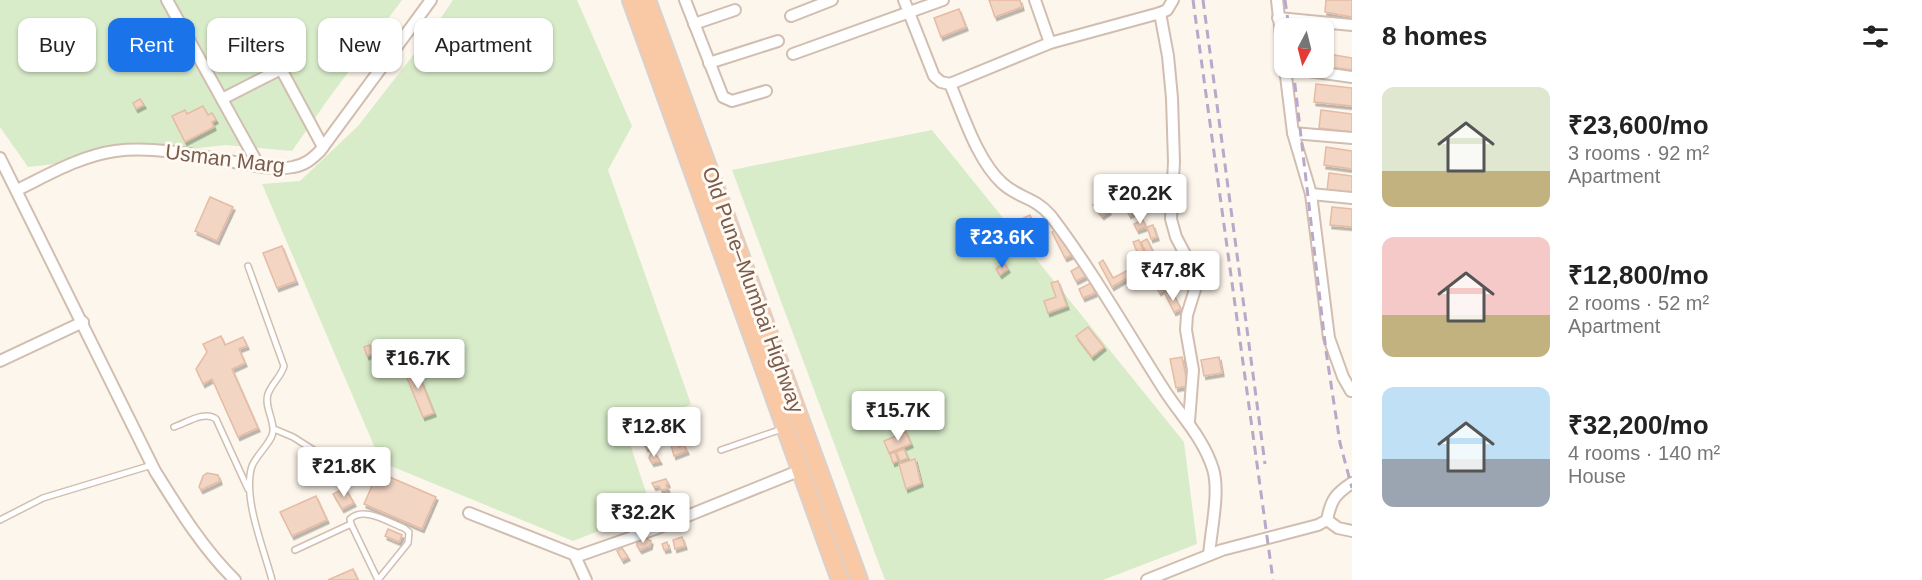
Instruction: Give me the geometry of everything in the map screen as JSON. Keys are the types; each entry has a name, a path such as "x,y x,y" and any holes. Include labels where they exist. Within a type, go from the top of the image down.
{"highway":[{"name":"Old Pune–Mumbai Highway","path":"632,0 840,580"},
{"name":"Old Pune–Mumbai Highway","path":"647,0 859,580"}],"street":[{"path":"167,0 259,166"},
{"name":"Usman Marg","path":"17,190 83,158 115,151 149,149 259,166 291,168 307,163 323,147 431,0"},
{"path":"685,0 725,99 732,101 766,91"},
{"path":"791,16 832,0"},
{"path":"904,0 934,76 941,82 950,84 1050,43 1160,13 1167,10 1173,0"},
{"path":"793,54 943,0"},
{"path":"1035,0 1050,43"},
{"path":"1276,0 1278,18"},
{"path":"694,24 735,10"},
{"path":"1160,13 1168,56 1172,98 1174,162 1171,219 1176,237 1196,275 1186,330 1192,370 1189,421"},
{"path":"1334,23 1352,25"},
{"path":"710,63 778,41"},
{"path":"222,99 275,72"},
{"path":"283,72 323,147"},
{"path":"1334,74 1352,77"},
{"path":"1286,78 1293,133 1311,194 1329,338 1343,377 1352,393"},
{"path":"950,84 983,159 1009,189 1042,205 1051,216 1165,391 1189,421 1213,469 1216,485 1209,555"},
{"path":"1293,133 1352,138"},
{"path":"0,158 152,465 175,504 224,569 235,580"},
{"path":"1311,194 1352,198"},
{"path":"0,361 83,322"},
{"path":"469,513 575,556 596,551 655,529 801,470"},
{"path":"1147,580 1209,555 1318,525 1327,520 1330,505 1335,496 1352,483"},
{"path":"1327,520 1338,528 1352,531"},
{"path":"575,556 586,580"}],"lane":[{"path":"248,266 282,358 282,374 268,394 274,429 270,441 260,451 252,468 250,494"},
{"path":"174,427 205,415 216,419 250,494 272,580"},
{"path":"721,450 786,428"},
{"path":"274,429 294,437 323,456 339,456"},
{"path":"0,520 43,498 152,465"},
{"path":"364,513 409,532 408,543 378,580 351,524 350,519 355,514 364,513"},
{"path":"295,550 351,524"}],"green space":[{"path":"0,0 402,0 389,18 318,18 318,72 348,72 292,151 226,145 28,167 0,127"},
{"path":"453,0 577,0 632,126 608,170 691,404 627,435 652,510 573,541 381,462 262,184 300,181 358,126 414,54 414,72 553,72 553,18 441,18"},
{"path":"932,130 1184,442 1197,544 1103,580 885,580 732,170"}],"building":[{"path":"989,0 1020,0 1022,7 995,17"},
{"path":"1326,0 1352,0 1352,17 1325,12"},
{"path":"959,9 966,27 941,37 934,18"},
{"path":"1334,55 1352,58 1352,70 1334,68"},
{"path":"1316,84 1352,88 1352,106 1314,102"},
{"path":"140,99 144,105 136,109 133,103"},
{"path":"203,106 208,115 212,113 216,120 212,122 214,127 185,142 172,116 185,110 187,114"},
{"path":"1321,110 1352,114 1352,132 1319,128"},
{"path":"1326,147 1352,151 1352,169 1324,165"},
{"path":"1329,173 1352,176 1352,194 1327,191"},
{"path":"210,197 233,207 217,241 195,231"},
{"path":"1131,199 1137,211 1129,215 1123,202"},
{"path":"1101,200 1109,211 1102,216 1093,205"},
{"path":"1332,207 1352,209 1352,227 1330,225"},
{"path":"1030,215 1036,229 1024,235 1017,221"},
{"path":"1143,220 1146,227 1137,230 1134,224"},
{"path":"1153,225 1157,237 1151,239 1147,227"},
{"path":"1059,228 1072,255 1065,258 1052,232"},
{"path":"1147,239 1157,260 1151,263 1141,242"},
{"path":"1139,240 1148,262 1142,264 1133,242"},
{"path":"282,246 296,281 277,288 263,253"},
{"path":"1103,260 1113,278 1138,265 1141,270 1112,287 1099,263"},
{"path":"1004,263 1008,269 1000,275 996,269"},
{"path":"1080,266 1086,276 1076,281 1071,271"},
{"path":"1058,281 1067,306 1048,313 1044,301 1056,297 1051,283"},
{"path":"1161,282 1165,289 1159,292 1155,285"},
{"path":"1091,283 1095,293 1083,298 1079,289"},
{"path":"1172,291 1181,309 1174,312 1165,294"},
{"path":"1088,327 1104,347 1092,357 1076,336"},
{"path":"221,336 225,345 243,337 247,346 239,349 245,363 232,369 258,428 238,437 212,379 203,384 196,369 207,352 203,344"},
{"path":"370,345 373,354 367,356 364,347"},
{"path":"1182,357 1188,386 1176,388 1170,359"},
{"path":"1219,357 1222,373 1204,376 1201,360"},
{"path":"414,363 434,413 423,417 403,368"},
{"path":"673,428 675,436 681,437 681,440 673,442 671,437 667,438 664,432"},
{"path":"906,432 911,444 889,453 884,441"},
{"path":"651,437 653,443 651,448 646,448 642,440"},
{"path":"675,444 679,447 684,445 687,451 674,456 671,445"},
{"path":"904,449 908,458 900,461 896,452"},
{"path":"652,451 660,461 652,463 649,458"},
{"path":"895,452 898,461 893,463 890,454"},
{"path":"915,459 921,483 906,489 899,464"},
{"path":"378,472 436,497 422,529 364,504"},
{"path":"207,473 218,475 220,481 201,490 199,487 203,476"},
{"path":"666,479 668,489 661,490 659,486 654,487 652,483"},
{"path":"345,488 354,503 342,509 333,494"},
{"path":"667,494 673,498 675,503 662,508 660,505 666,502 664,500 667,499"},
{"path":"316,496 327,520 292,536 280,512"},
{"path":"388,529 402,535 399,542 385,536"},
{"path":"682,537 685,546 675,549 673,540"},
{"path":"645,538 651,541 650,546 640,550 637,540"},
{"path":"667,542 669,549 664,550 662,544"},
{"path":"622,548 628,557 622,560 617,551"},
{"path":"353,569 358,580 328,580"}],"railway":[{"path":"1193,0 1273,580"},
{"path":"1203,0 1265,464"},
{"path":"1285,0 1288,18"},
{"path":"1294,78 1326,351 1340,443 1352,488"}]}
